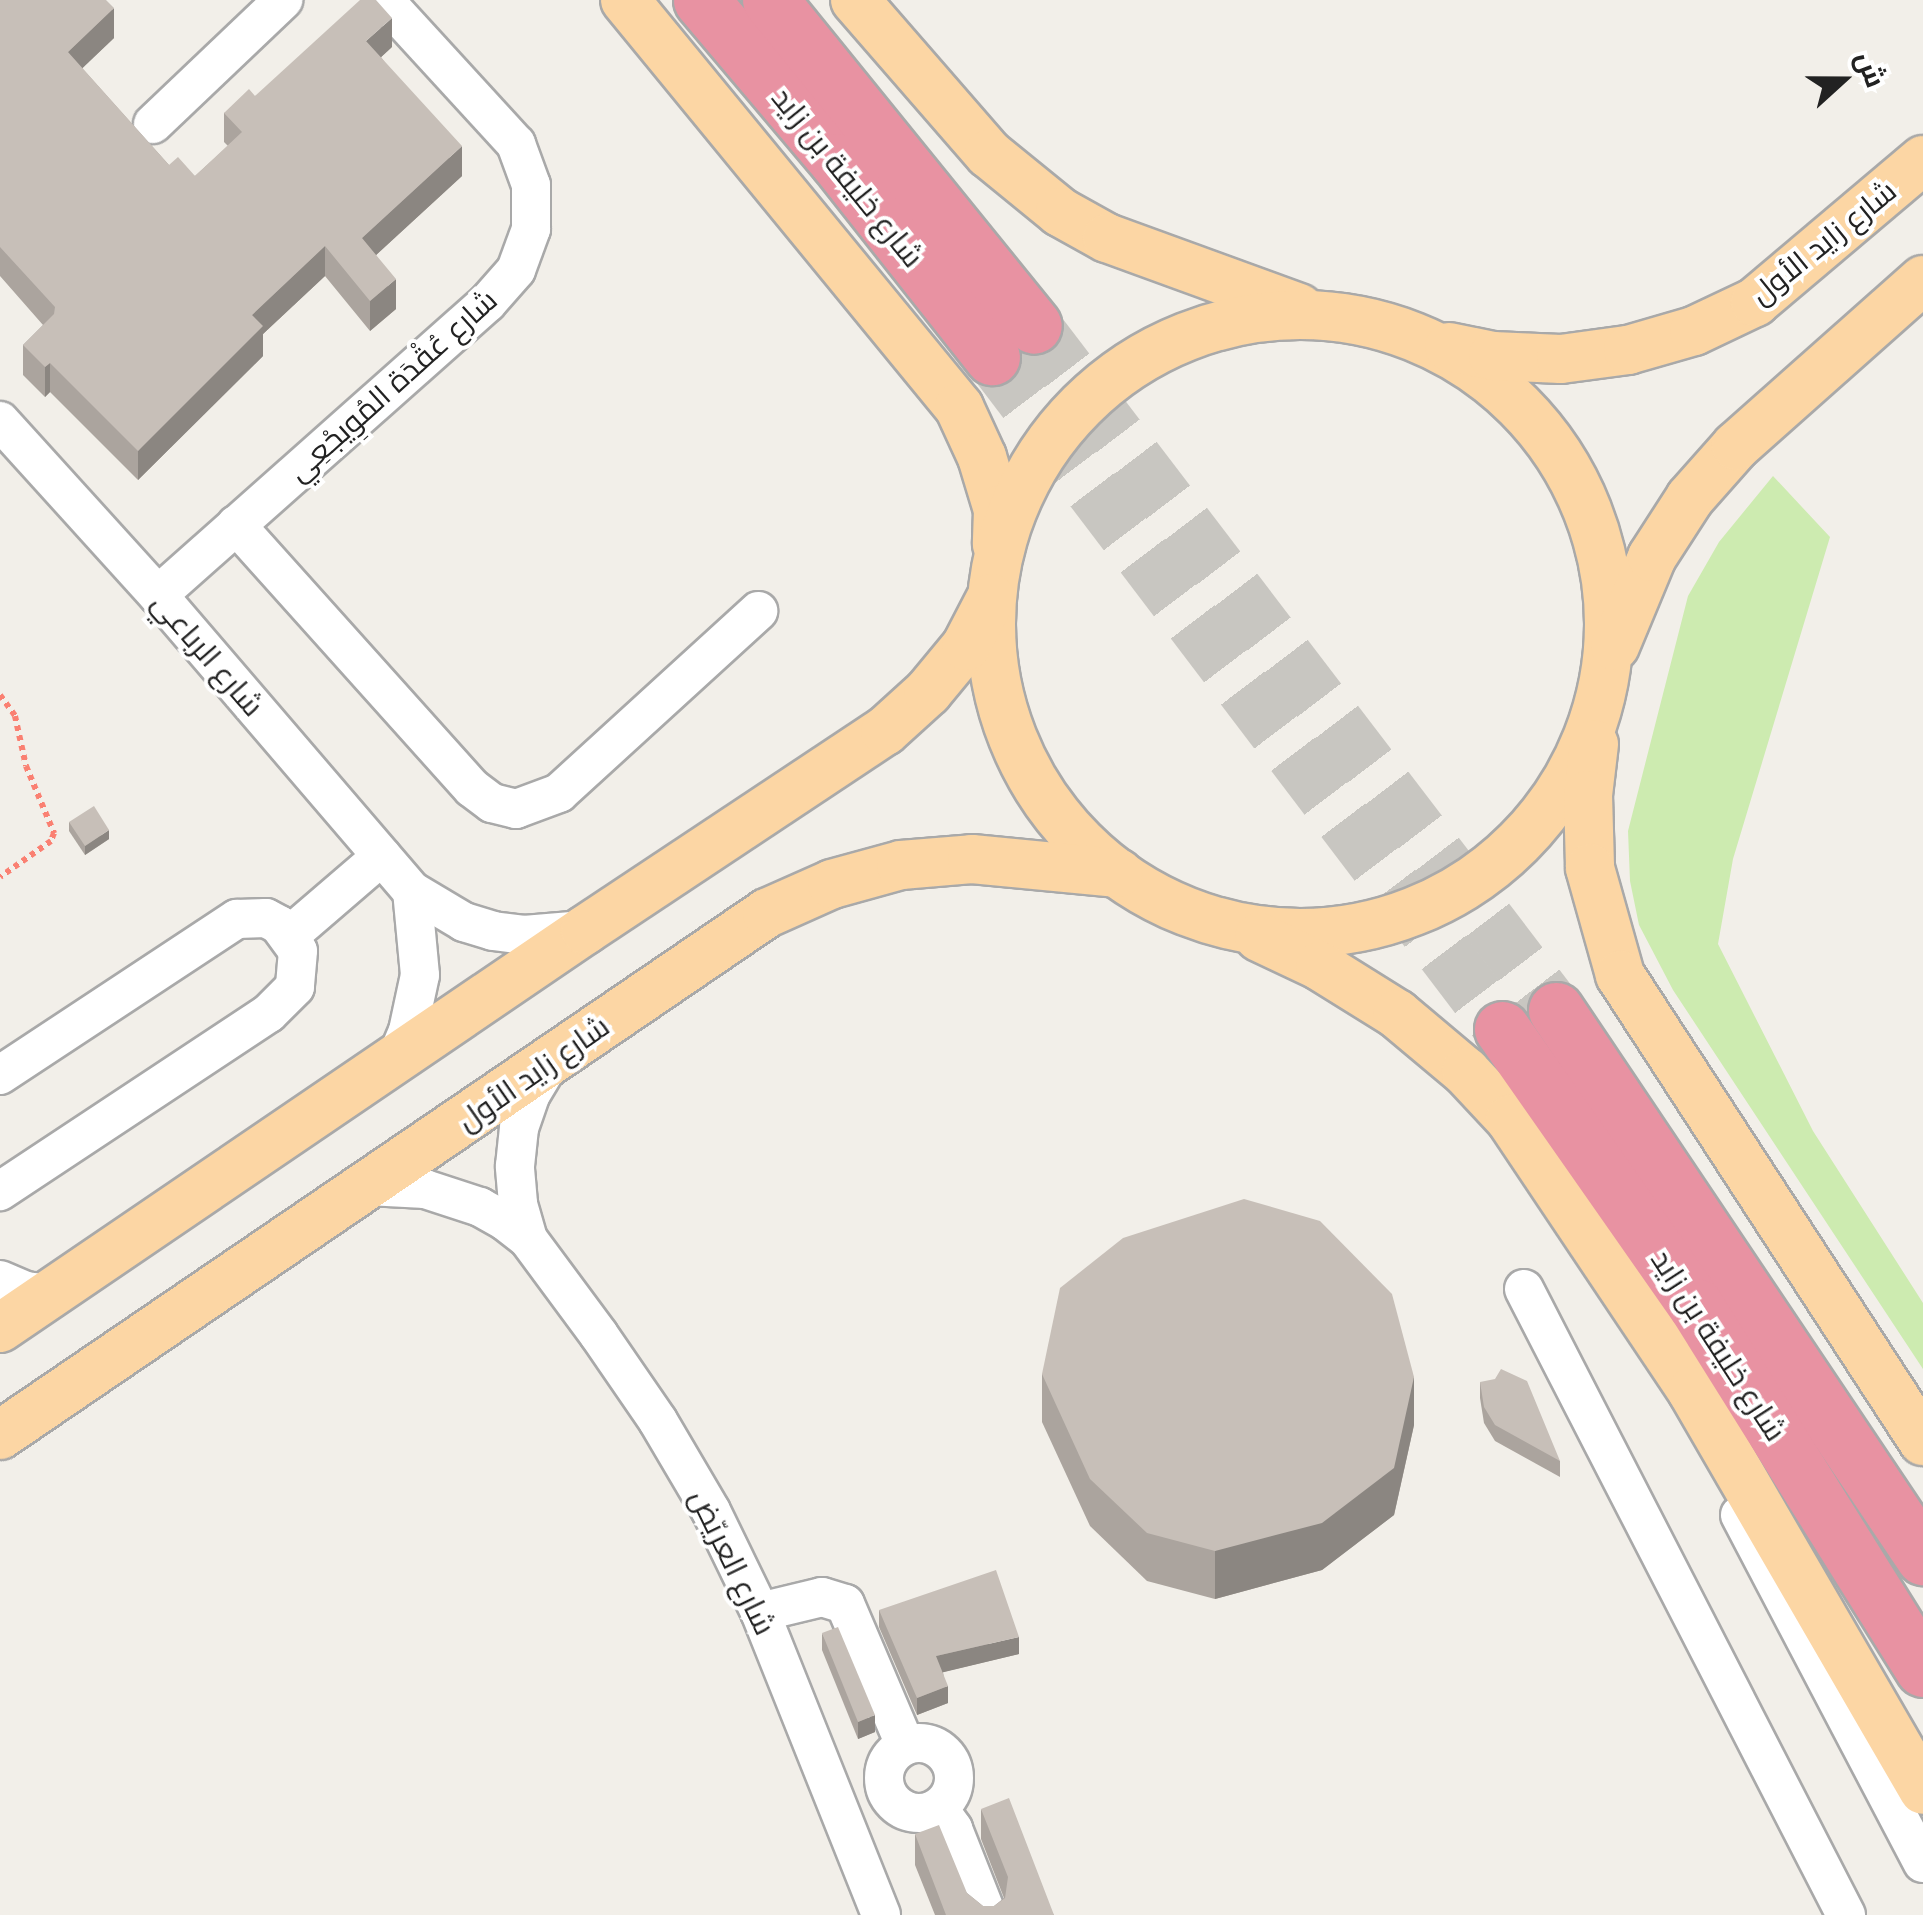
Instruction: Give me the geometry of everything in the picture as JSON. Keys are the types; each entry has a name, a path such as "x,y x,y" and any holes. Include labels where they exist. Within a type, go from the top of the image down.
{"highway":[{"name":"شارع خليفة بن زايد","path":"701,0 837,160 1013,342 770,0"},
{"name":"شارع خليفة بن زايد","path":"1556,1010 1923,1557"},
{"name":"شارع خليفة بن زايد","path":"1502,1030 1696,1306 1923,1670"}],"main road":[{"path":"624,0 958,407 982,457 998,510 994,659 1008,721 1051,806 1118,873 1164,901 1238,927 1359,989 1409,1023 1466,1072 1510,1119 1692,1391 1923,1790"},
{"path":"855,0 989,154 1060,212 1107,238 1316,314 1384,326 1427,342 1495,384 1550,443 1571,477 1600,552 1608,632 1588,795 1590,868 1597,905 1620,975 1923,1441"},
{"name":"شارع زايد الأول","path":"1427,342 1493,356 1561,358 1628,350 1694,331 1755,302 1923,160"},
{"path":"1238,927 1274,932 1345,930 1398,917 1447,897 1506,856 1542,816 1571,772 1652,557 1690,498 1736,446 1923,280"},
{"path":"0,1328 584,930 885,732 928,692 966,646 995,580 1007,525 1042,453 1066,420 1126,367 1161,347 1236,320 1316,314"},
{"name":"شارع زايد الأول","path":"0,1435 766,913 832,884 901,866 972,859 1118,873"}],"street":[{"path":"153,124 284,0"},
{"name":"شارع عُقْدَة المُوِيجْعِي","path":"158,595 488,303 516,270 531,229 530,185 516,144 384,0"},
{"name":"شارع الرباعي","path":"0,421 158,595 412,891 464,922 494,931 524,935 584,930"},
{"path":"236,525 472,788 492,803 516,808 559,793 758,611"},
{"path":"290,935 382,856"},
{"path":"397,1057 408,1031 420,975 412,891"},
{"path":"0,1076 28,1061 224,925 252,916 266,918 290,935 300,970 284,1001 0,1191"},
{"name":"شارع العريّض","path":"550,1062 531,1094 519,1128 514,1166 518,1203 528,1238 658,1421 711,1511 760,1612 881,1915"},
{"name":"شارع العريّض","path":"368,1186 397,1185 453,1196 480,1207 528,1238"},
{"path":"0,1280 26,1292 50,1294"},
{"path":"1524,1289 1846,1915"},
{"path":"1692,1391 1745,1526 1923,1863"},
{"path":"760,1612 822,1597 845,1604 905,1744"},
{"path":"905,1744 931,1744 950,1761 953,1787 938,1808 914,1813 902,1809 885,1790 886,1764 905,1744"},
{"path":"838,1808 885,1790"},
{"path":"938,1808 954,1829 988,1915"}],"path":[{"path":"0,695 15,716 26,766 54,833 52,841 0,877"}],"green space":[{"path":"1773,476 1830,537 1733,859 1718,944 1813,1131 1923,1303 1923,1369 1673,990 1639,925 1630,881 1628,831 1688,596 1719,542"}],"building":[{"path":"0,0 106,0 114,8 68,52 169,165 178,157 195,176 242,132 224,113 249,89 255,96 360,0 376,0 392,18 366,41 462,146 362,238 396,279 370,301 325,246 252,315 263,326 138,451 50,363 45,367 23,345 54,314 55,307 0,247"},
{"path":"94,806 109,830 85,846 69,822"},
{"path":"1244,1199 1320,1221 1392,1294 1414,1377 1394,1468 1322,1523 1215,1551 1147,1533 1090,1479 1042,1374 1060,1288 1123,1238"},
{"path":"1501,1369 1527,1381 1560,1461 1495,1425 1484,1407 1480,1382 1495,1379"},
{"path":"996,1570 1019,1637 936,1656 948,1686 917,1698 879,1610"},
{"path":"838,1627 875,1715 858,1722 822,1633"},
{"path":"1009,1798 1054,1915 946,1915 915,1834 939,1825 967,1893 983,1906 994,1906 1005,1898 1008,1877 981,1809"}],"tunnel":[{"path":"1034,326 1556,1010"},
{"path":"992,357 1502,1029"}]}
